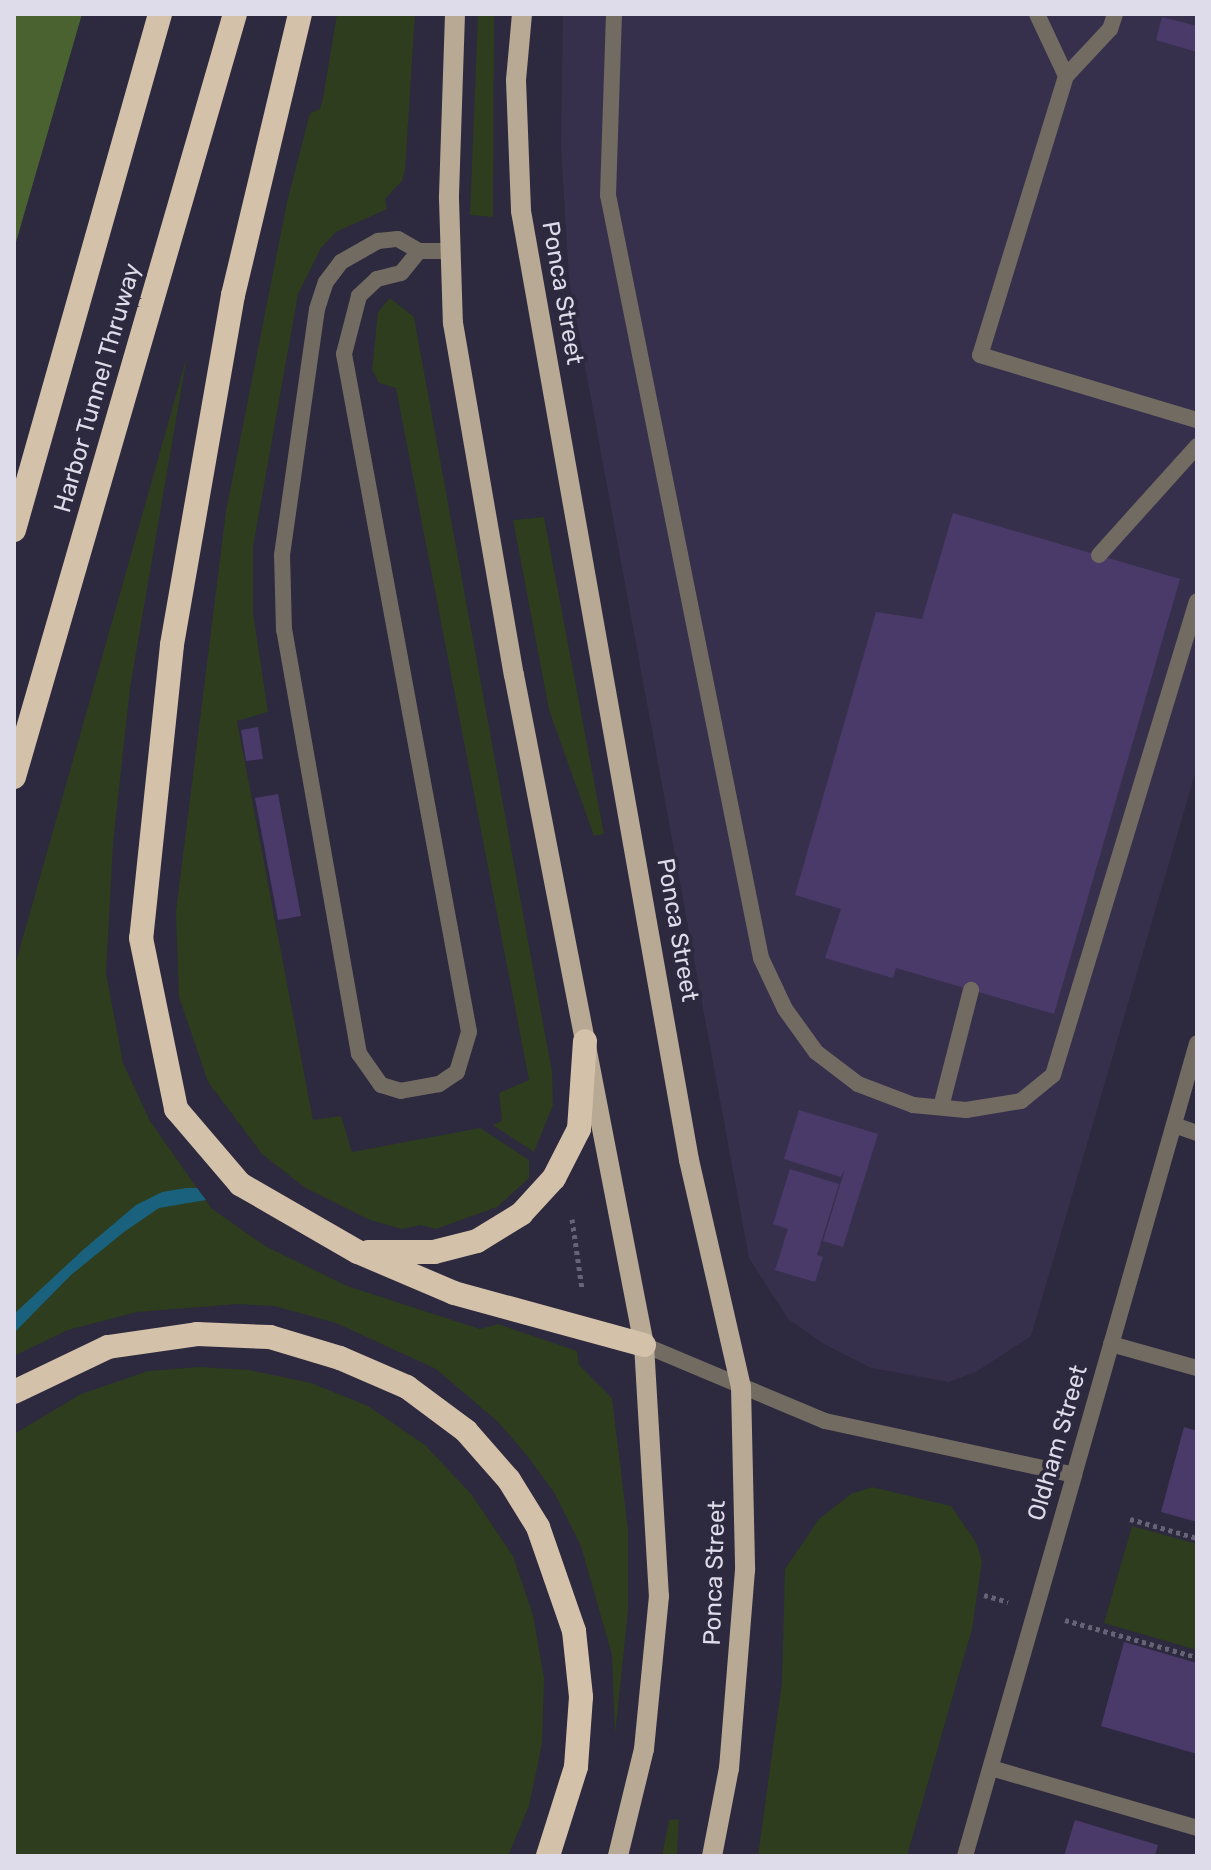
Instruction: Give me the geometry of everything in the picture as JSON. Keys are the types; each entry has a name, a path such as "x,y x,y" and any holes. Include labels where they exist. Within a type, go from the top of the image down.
{"highway":[{"name":"Harbor Tunnel Thruway","path":"14,530 160,14"},
{"name":"Harbor Tunnel Thruway","path":"14,777 235,14"},
{"path":"300,14 233,295 178,614 141,938 176,1109 240,1184 358,1252 454,1293 644,1345"},
{"path":"358,1252 434,1252 477,1241 521,1214 554,1178 579,1129 585,1041"},
{"path":"14,1392 108,1347 197,1334 270,1337 340,1358 407,1387 466,1431 509,1480 538,1527 574,1631 581,1697 576,1767 548,1856"}],"main road":[{"path":"455,14 450,251 455,338 644,1345 659,1596 644,1749 618,1856"},
{"name":"Ponca Street","path":"522,14 516,80 521,211 689,1160 741,1387 745,1570 729,1768 712,1856"}],"street":[{"path":"614,14 608,195 761,958 785,1009 816,1052 858,1084 913,1105 966,1110 1021,1101 1053,1075 1197,601"},
{"path":"1037,14 1066,76"},
{"path":"1115,14 1110,29 1066,76 980,355 1197,420"},
{"path":"419,251 401,273 377,279 359,296 344,354 469,1032 457,1072 439,1084 401,1091 381,1085 359,1054 281,594 317,309 326,282 341,262 378,241 398,239 419,251 450,251"},
{"path":"1099,555 1197,446"},
{"path":"941,1107 971,990"},
{"name":"Oldham Street","path":"965,1856 1197,1043"},
{"path":"1174,1125 1197,1133"},
{"path":"1111,1344 1197,1368"},
{"path":"644,1345 825,1421 1074,1475"},
{"path":"991,1768 1197,1828"}],"path":[{"path":"572,1219 582,1288"},
{"path":"1130,1519 1197,1538"},
{"path":"984,1595 1013,1604"},
{"path":"1065,1620 1197,1657"}],"shaded area":[{"path":"563,14 1197,14 1197,767 1031,1336 976,1372 949,1382 871,1368 824,1344 788,1319 749,1258 569,279 561,147"}],"green space":[{"path":"14,14 82,14 14,249"},
{"path":"337,14 415,14 405,170 402,181 385,199 387,209 336,232 321,248 298,294 253,547 253,613 268,712 237,721 313,1120 341,1116 352,1152 480,1128 529,1160 529,1178 497,1207 436,1229 421,1225 402,1229 370,1220 304,1187 262,1154 208,1082 179,997 176,911 226,511 287,202 310,113 320,109 323,98"},
{"path":"478,14 494,14 493,217 470,215"},
{"path":"390,298 414,317 552,1072 553,1105 534,1152 493,1125 502,1121 499,1093 529,1080 396,388 379,383 372,370 378,312"},
{"path":"187,356 130,688 113,844 106,973 123,1063 150,1121 211,1208 265,1246 347,1286 480,1329 498,1324 577,1351 579,1365 612,1398 628,1529 628,1611 615,1735 612,1655 581,1546 555,1494 529,1458 498,1422 436,1369 336,1323 274,1306 237,1304 137,1312 68,1330 14,1356 14,969"},
{"path":"544,517 604,834 594,836 549,710 513,520"},
{"path":"199,1367 249,1370 311,1383 368,1406 425,1445 472,1495 513,1556 533,1615 544,1678 542,1744 529,1806 508,1856 14,1856 14,1434 81,1394 148,1371"},
{"path":"872,1487 951,1506 976,1542 982,1561 972,1629 907,1856 758,1856 782,1682 785,1569 819,1519 851,1494"},
{"path":"1132,1526 1197,1544 1197,1650 1104,1623"},
{"path":"679,1819 677,1856 662,1856 669,1820"}],"water":[{"path":"197,1188 206,1200 159,1208 124,1232 71,1275 14,1333 14,1314 136,1205 162,1192"}],"building":[{"path":"1162,17 1197,26 1197,52 1156,40"},
{"path":"953,513 1180,579 1054,1014 896,968 893,978 825,958 841,909 795,895 876,612 922,619"},
{"path":"258,727 263,759 246,761 241,730"},
{"path":"278,794 301,916 278,920 255,798"},
{"path":"799,1110 878,1134 843,1247 823,1241 845,1169 841,1177 784,1159"},
{"path":"790,1169 839,1184 817,1255 823,1257 815,1282 775,1270 788,1229 773,1224"},
{"path":"1184,1427 1197,1431 1197,1522 1161,1512"},
{"path":"1124,1642 1197,1663 1197,1754 1101,1726"},
{"path":"1075,1820 1158,1845 1155,1856 1064,1856"}]}
